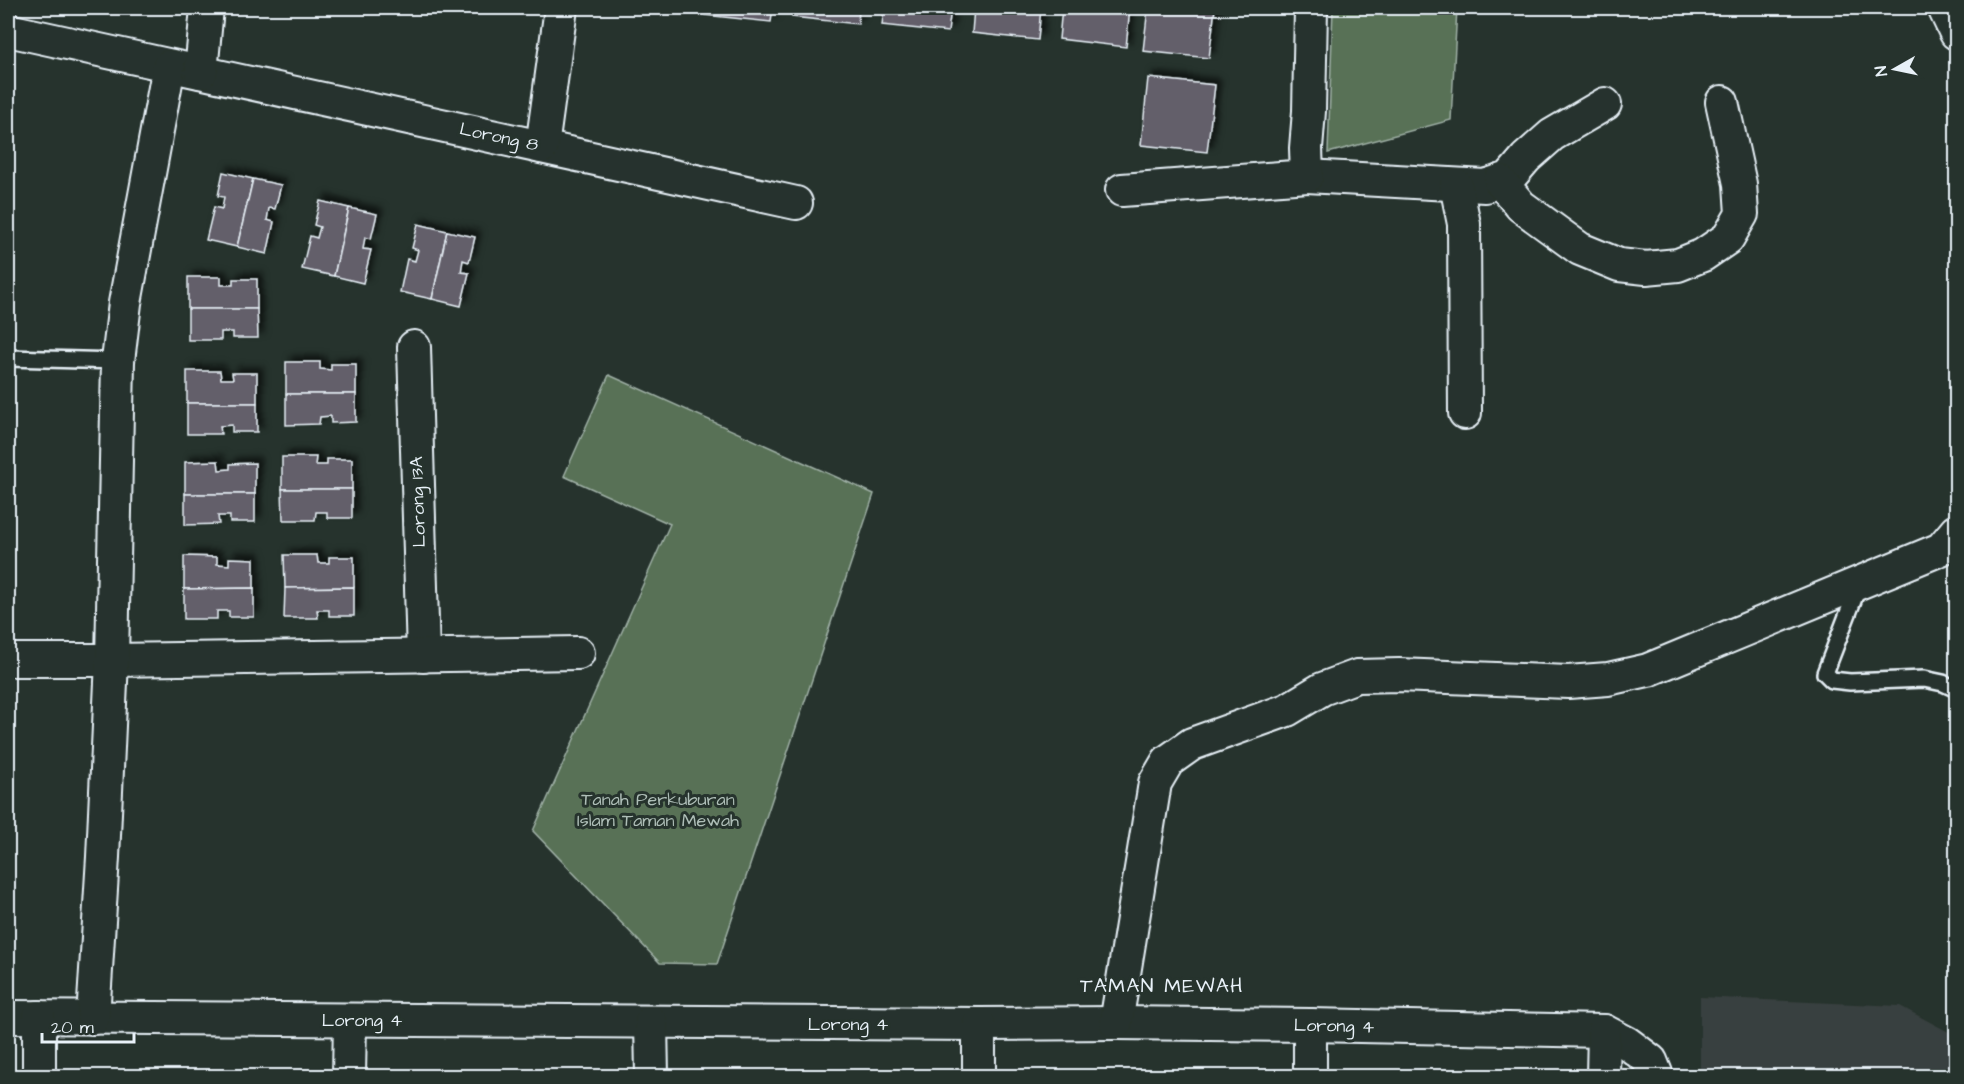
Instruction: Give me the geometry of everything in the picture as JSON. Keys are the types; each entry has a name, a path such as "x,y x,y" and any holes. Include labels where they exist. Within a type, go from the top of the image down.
{"street":[{"path":"201,72 207,8"},
{"path":"542,147 561,8"},
{"path":"1307,176 1311,8"},
{"path":"1944,8 1956,33"},
{"name":"Lorong 8","path":"8,30 796,202"},
{"path":"93,1018 112,660 118,361 125,303 169,66"},
{"path":"1500,181 1521,206 1580,249 1618,265 1646,268 1678,265 1703,255 1728,238 1742,214 1740,184 1722,102"},
{"path":"1122,190 1307,176 1485,186 1509,177 1552,135 1605,104"},
{"path":"1456,185 1464,224 1465,413"},
{"name":"Lorong 13A","path":"414,347 423,656"},
{"path":"1116,1023 1155,783 1168,761 1192,744 1287,710 1322,689 1357,676 1400,675 1568,682 1608,679 1648,670 1951,545"},
{"path":"8,660 578,653"},
{"name":"Lorong 4","path":"8,1017 1116,1023 1604,1031"},
{"path":"39,1017 39,1077"},
{"path":"349,1077 350,1020"},
{"path":"651,1022 651,1077"},
{"path":"979,1024 979,1077"},
{"path":"1310,1025 1310,1077"},
{"path":"1603,1077 1604,1031 1627,1043 1651,1061 1657,1077"}],"lane":[{"path":"8,358 118,361"},
{"path":"1859,583 1825,673 1832,680 1850,682 1924,679 1944,683 1956,689"}],"shaded area":[{"path":"1700,997 1900,1006 1956,1036 1956,1076 1700,1076"}],"green space":[{"path":"1333,8 1457,8 1451,120 1328,153"},
{"name":"Tanah Perkuburan Islam Taman Mewah","path":"609,375 874,494 717,964 660,963 533,831 670,524 564,476"}],"building":[{"path":"631,8 680,8 679,13"},
{"path":"706,8 773,8 771,22 705,15"},
{"path":"793,8 859,8 858,24 792,17"},
{"path":"884,8 951,8 948,32 882,25"},
{"path":"974,8 1041,8 1038,40 972,33"},
{"path":"1062,8 1130,8 1126,47 1059,39"},
{"path":"1148,8 1215,8 1209,58 1143,51"},
{"path":"1148,78 1215,85 1207,152 1141,145"},
{"path":"223,172 253,179 237,247 206,240 214,207 222,209 224,197 218,196"},
{"path":"253,179 281,185 275,209 269,208 267,220 274,222 267,254 237,247"},
{"path":"320,201 349,208 334,276 302,269 310,236 317,238 320,227 314,225"},
{"path":"349,208 377,214 371,239 365,237 363,249 371,250 363,283 334,276"},
{"path":"418,224 447,231 432,299 400,292 407,259 415,261 418,250 412,248"},
{"path":"447,231 475,237 469,262 463,260 461,272 469,273 461,306 432,299"},
{"path":"188,277 221,277 221,285 233,285 233,279 257,279 257,309 188,309"},
{"path":"188,309 257,309 258,338 233,338 233,332 221,332 221,340 188,340"},
{"path":"286,362 320,362 320,369 331,370 331,364 356,364 356,394 286,394"},
{"path":"187,371 220,371 221,379 233,379 232,373 257,373 257,403 187,403"},
{"path":"286,394 356,394 356,422 331,423 331,416 320,417 319,424 286,425"},
{"path":"187,403 257,403 257,432 232,432 232,425 220,426 221,434 187,434"},
{"path":"282,457 316,457 315,465 327,465 327,459 352,459 352,489 282,489"},
{"path":"218,461 219,470 230,469 230,464 255,463 255,494 185,494 185,462"},
{"path":"282,489 352,489 352,518 327,518 327,512 316,512 315,520 283,520"},
{"path":"185,494 255,494 255,522 230,522 230,516 218,516 219,524 185,525"},
{"path":"284,555 317,555 318,563 329,563 329,557 354,557 354,587 285,588"},
{"path":"184,556 217,557 217,564 229,565 229,558 254,559 254,588 184,589"},
{"path":"354,587 354,616 329,616 329,610 317,610 318,618 284,618 285,588"},
{"path":"254,588 254,617 229,617 229,611 217,611 217,619 184,619 184,589"}],"district":[{"name":"TAMAN MEWAH","path":"1162,986"}]}
